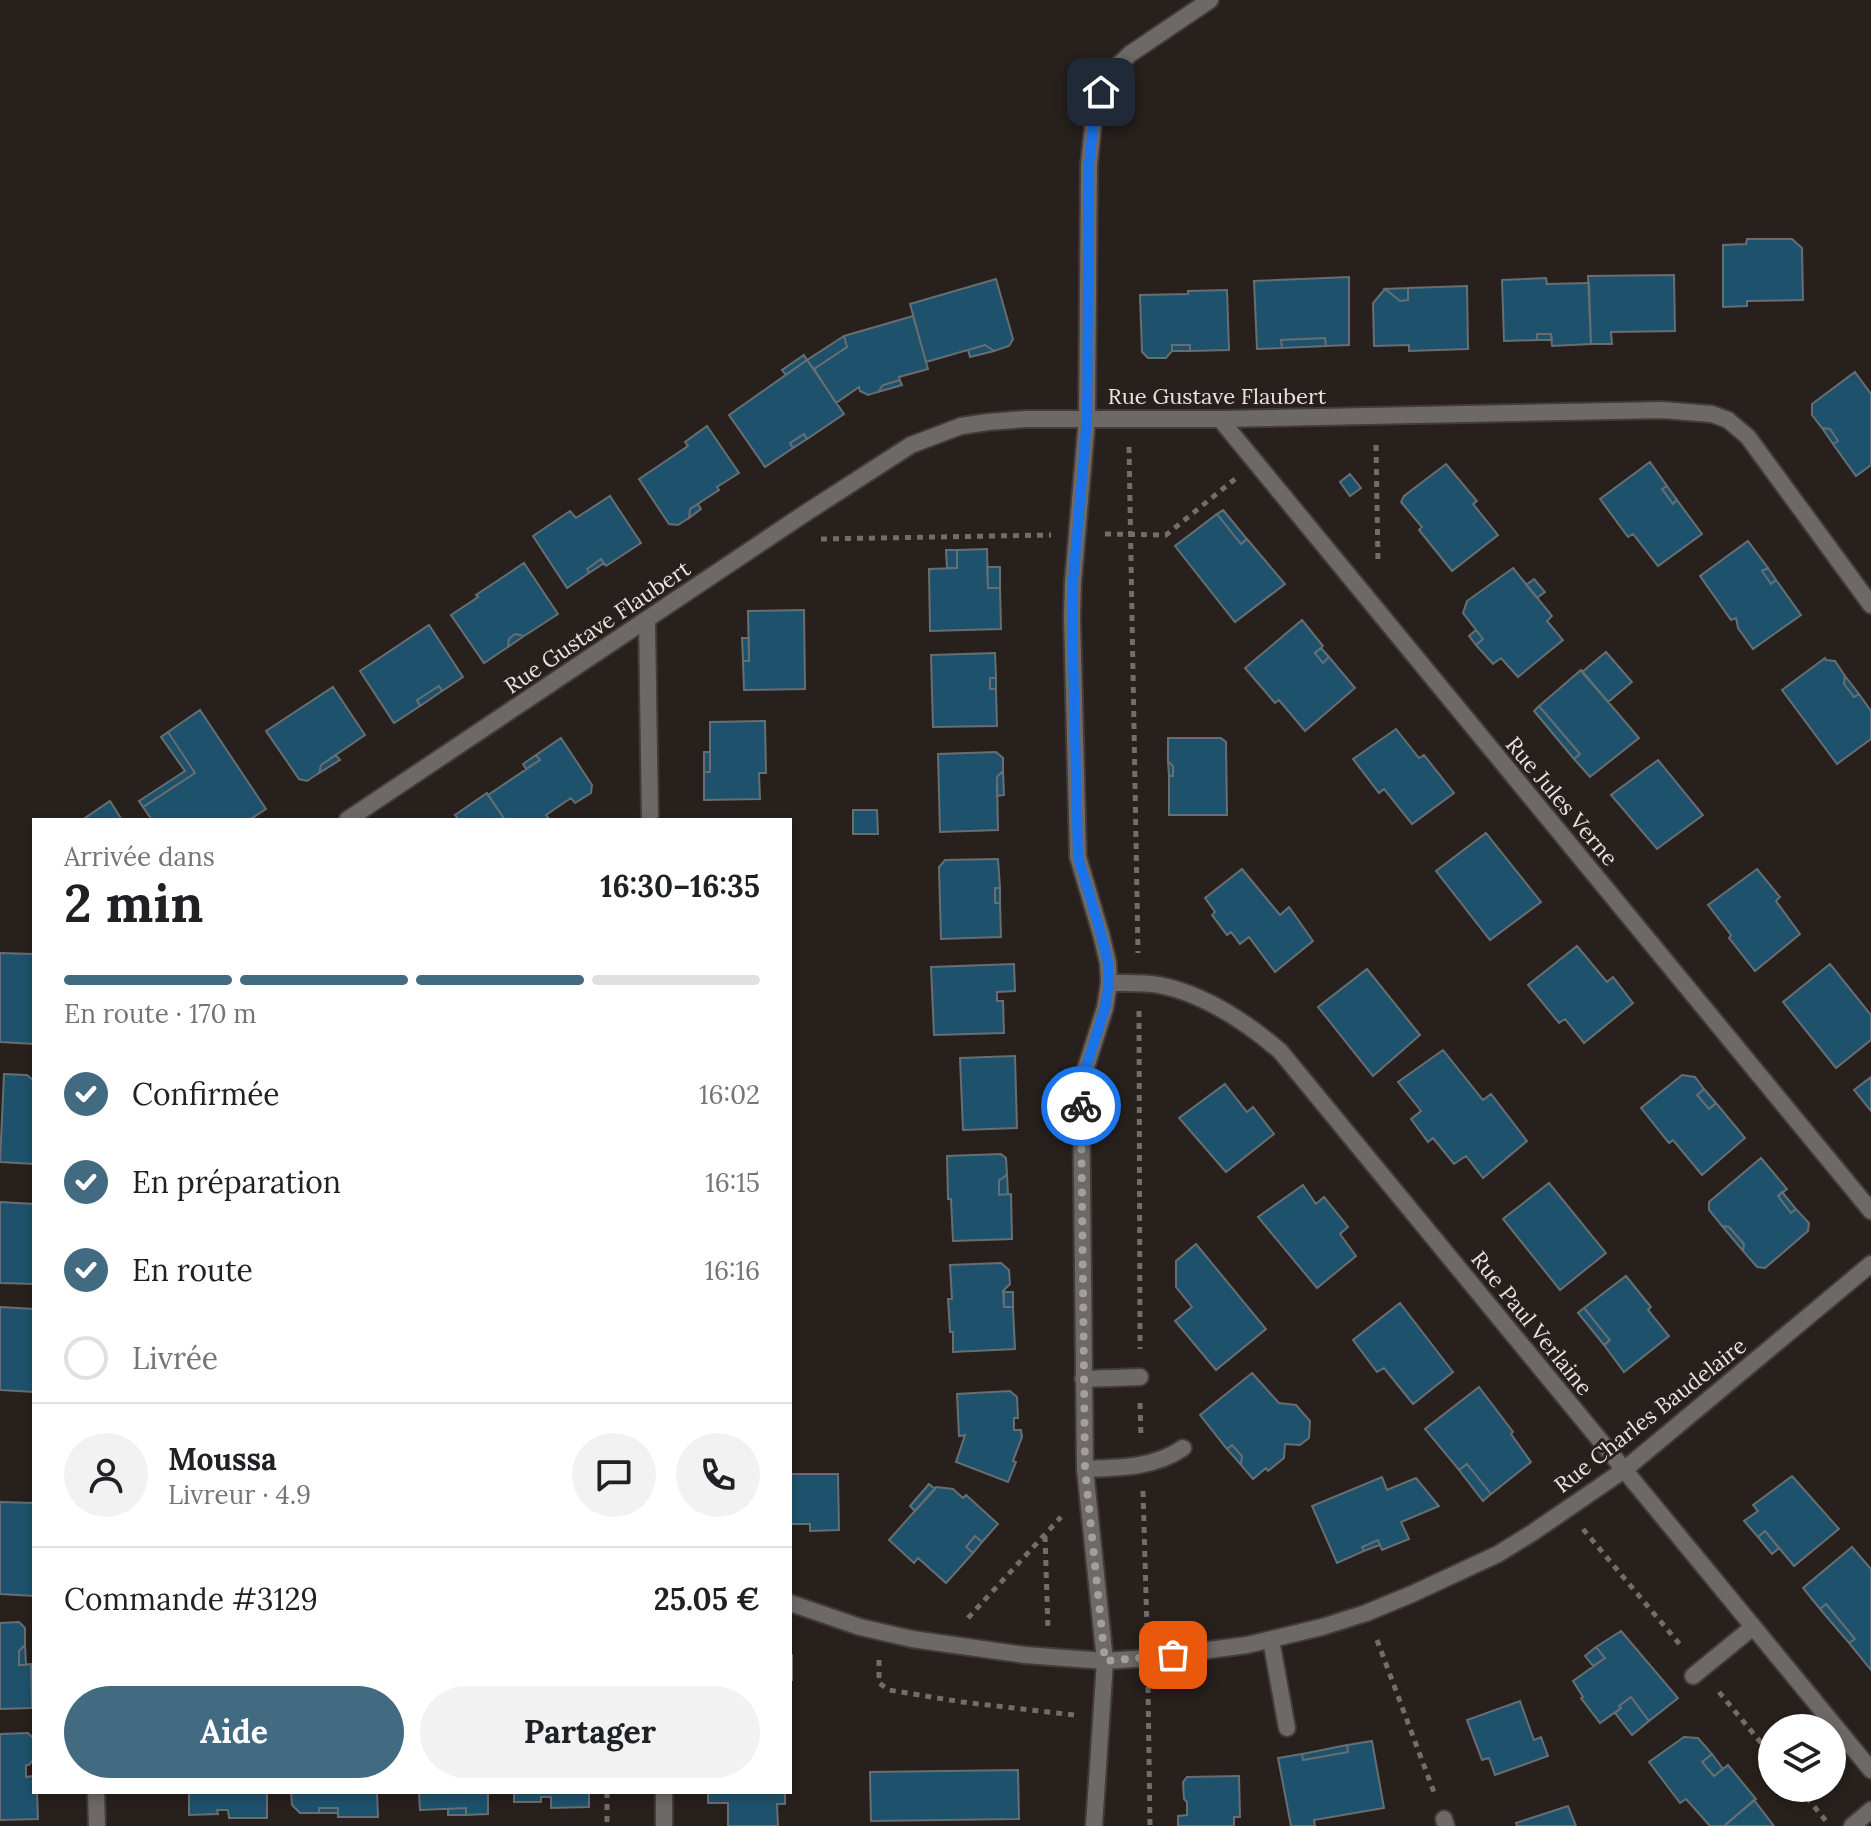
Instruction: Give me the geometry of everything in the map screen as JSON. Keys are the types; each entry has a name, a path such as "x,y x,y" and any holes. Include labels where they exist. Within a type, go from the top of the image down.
{"street":[{"path":"1094,1826 1105,1661 1085,1469 1081,1083 1105,1008 1109,983 1101,934 1078,857 1072,616 1087,419 1089,165 1094,117 1101,92 1113,70 1130,54 1210,0"},
{"name":"Rue Gustave Flaubert","path":"350,818 911,445 961,426 988,422 1662,410 1712,414 1728,420 1748,437 1871,605"},
{"name":"Rue Jules Verne","path":"1220,419 1871,1211"},
{"path":"647,621 650,818"},
{"name":"Rue Paul Verlaine","path":"1109,983 1157,984 1220,1007 1253,1028 1280,1051 1822,1714"},
{"name":"Rue Charles Baudelaire","path":"792,1604 860,1627 943,1645 1105,1661 1148,1658 1271,1640 1322,1627 1366,1613 1451,1577 1498,1554 1566,1510 1624,1470 1871,1264"},
{"path":"1083,1379 1140,1377"},
{"path":"1085,1469 1142,1465 1170,1456 1183,1448"},
{"path":"1697,1673 1753,1627"},
{"path":"1271,1640 1287,1728"},
{"name":"Rue Paul Verlaine","path":"1846,1742 1871,1770"},
{"path":"96,1794 97,1826"},
{"path":"664,1794 664,1826"},
{"path":"1852,1826 1871,1810"}],"path":[{"path":"1361,592 1378,575 1376,416"},
{"path":"1129,420 1139,984 1140,1377 1150,1826"},
{"path":"801,516 820,539 1130,533 1166,535 1254,464"},
{"path":"943,1645 1087,1490"},
{"path":"1566,1510 1697,1673 1758,1741"},
{"path":"1045,1535 1049,1657"},
{"path":"1366,1613 1445,1822"},
{"path":"879,1631 879,1683 889,1690 1012,1709 1101,1717"},
{"path":"607,1794 607,1826"},
{"path":"1810,1802 1830,1826"}],"building":[{"path":"1747,239 1792,239 1802,248 1803,300 1747,301 1747,306 1723,307 1723,245 1746,244"},
{"path":"1674,275 1675,331 1611,332 1612,344 1591,344 1588,276"},
{"path":"1349,277 1349,345 1326,346 1325,338 1281,340 1282,348 1257,349 1254,281"},
{"path":"1546,278 1547,284 1589,283 1591,344 1552,346 1551,334 1537,334 1537,340 1504,341 1502,280"},
{"path":"996,279 1013,339 1009,346 994,351 985,345 926,362 910,304"},
{"path":"1467,286 1468,349 1409,351 1409,345 1374,346 1373,303 1385,289 1400,301 1408,300 1408,288"},
{"path":"1408,288 1408,300 1400,301 1385,289"},
{"path":"1227,290 1229,350 1190,351 1190,345 1172,345 1172,351 1166,358 1148,358 1142,352 1140,295"},
{"path":"913,316 928,369 899,377 900,380 883,385 878,392 868,395 859,387 836,403 814,369 847,347 844,336"},
{"path":"1537,334 1551,334 1552,340 1537,340"},
{"path":"844,336 847,347 814,369 807,360"},
{"path":"1325,338 1326,346 1282,348 1281,340"},
{"path":"985,345 994,351 970,357 968,350"},
{"path":"1172,345 1190,345 1190,351 1172,351"},
{"path":"804,355 807,360 786,375 782,370"},
{"path":"807,360 844,414 807,439 804,434 790,443 793,448 765,467 729,415"},
{"path":"1855,372 1871,394 1871,465 1856,476 1833,444 1838,441 1830,429 1822,428 1812,415 1812,404"},
{"path":"900,380 902,385 878,392 883,385"},
{"path":"707,426 739,473 690,509 689,518 678,525 669,524 639,479 688,446 685,442"},
{"path":"1822,428 1830,429 1838,441 1833,444"},
{"path":"804,434 807,439 793,448 790,443"},
{"path":"1650,462 1667,486 1662,489 1673,504 1677,500 1702,534 1658,566 1633,534 1628,537 1600,499"},
{"path":"1446,464 1477,501 1473,504 1498,535 1452,571 1401,502 1404,496"},
{"path":"1350,474 1361,488 1350,496 1340,482"},
{"path":"1667,486 1677,500 1673,504 1662,489"},
{"path":"610,496 641,543 606,566 601,559 587,569 589,573 567,588 533,536 570,511 576,518"},
{"path":"698,504 701,509 689,518 690,509"},
{"path":"1223,510 1247,539 1241,544 1217,514"},
{"path":"1217,514 1241,544 1247,539 1285,584 1235,622 1175,546"},
{"path":"1748,541 1768,568 1762,571 1771,584 1776,580 1801,615 1753,649 1738,628 1736,618 1731,620 1700,576"},
{"path":"987,549 988,588 1000,588 1001,629 930,631 929,569 957,568 957,550"},
{"path":"946,550 957,550 957,568 947,568"},
{"path":"601,559 604,563 589,573 587,569"},
{"path":"524,563 558,614 524,636 515,634 509,639 508,647 484,663 451,615"},
{"path":"987,567 1000,567 1000,588 988,588"},
{"path":"1513,568 1552,616 1547,621 1563,640 1518,677 1501,658 1493,664 1476,645 1483,639 1463,613 1467,601"},
{"path":"1768,568 1776,580 1771,584 1762,571"},
{"path":"1534,579 1545,592 1537,598 1526,585"},
{"path":"804,610 805,689 744,690 743,661 749,661 748,611"},
{"path":"1302,620 1323,646 1315,653 1323,663 1329,657 1355,688 1305,731 1279,700 1275,703 1245,668"},
{"path":"429,625 463,677 442,691 439,686 417,700 420,706 394,723 360,671"},
{"path":"1476,630 1483,639 1476,645 1469,636"},
{"path":"515,634 524,636 508,647 509,639"},
{"path":"742,638 749,638 749,661 743,661"},
{"path":"1321,648 1329,657 1323,663 1315,653"},
{"path":"1606,652 1632,682 1608,702 1582,672"},
{"path":"995,653 996,677 990,678 990,689 996,689 997,726 933,727 931,655"},
{"path":"1825,658 1835,661 1845,676 1844,684 1854,697 1859,694 1871,711 1871,739 1837,764 1782,690"},
{"path":"1581,670 1639,738 1590,777 1574,759 1580,754 1539,706"},
{"path":"1845,676 1859,694 1854,697 1844,684"},
{"path":"996,677 996,689 990,689 990,678"},
{"path":"439,686 442,691 420,706 417,700"},
{"path":"333,687 365,735 321,765 319,773 307,781 299,779 266,731"},
{"path":"1539,706 1580,754 1574,759 1534,711"},
{"path":"200,710 266,809 252,818 151,818 143,807 195,773 168,732"},
{"path":"765,721 766,773 759,773 760,799 704,800 704,772 710,772 710,722"},
{"path":"1396,729 1419,758 1424,755 1454,793 1412,824 1384,789 1379,793 1353,759"},
{"path":"168,732 195,773 143,807 139,801 185,771 161,737"},
{"path":"561,738 592,785 591,793 575,803 571,798 546,815 548,818 504,818 488,795 540,760 536,755"},
{"path":"1168,738 1221,738 1226,742 1227,815 1169,815 1169,776 1173,776 1173,766 1168,761"},
{"path":"704,752 710,752 710,772 704,772"},
{"path":"996,752 1003,758 1003,771 997,777 998,830 940,832 938,754"},
{"path":"336,755 340,760 319,773 321,765"},
{"path":"536,755 540,760 526,769 523,764"},
{"path":"1658,760 1703,815 1657,849 1611,795"},
{"path":"1168,761 1173,766 1173,776 1169,776"},
{"path":"1003,771 1004,795 997,796 997,777"},
{"path":"487,793 504,818 457,818 455,815"},
{"path":"110,801 121,818 85,818"},
{"path":"853,810 877,810 878,834 853,834"},
{"path":"1486,833 1541,902 1490,940 1436,871"},
{"path":"998,859 1000,888 995,888 995,903 1000,903 1001,937 941,939 939,867 945,860"},
{"path":"1242,869 1280,915 1289,907 1313,941 1275,972 1249,937 1240,944 1231,932 1227,935 1212,915 1215,912 1205,898"},
{"path":"1757,869 1780,897 1776,901 1800,934 1755,971 1708,905"},
{"path":"995,888 1000,888 1000,903 995,903"},
{"path":"1577,946 1607,982 1613,977 1633,1003 1584,1043 1565,1019 1559,1023 1528,985"},
{"path":"0,953 32,954 32,1044 0,1042"},
{"path":"1014,964 1015,991 997,992 997,1001 1003,1001 1004,1033 934,1035 931,967"},
{"path":"1830,964 1871,1015 1871,1040 1836,1068 1783,1002"},
{"path":"1367,969 1420,1035 1373,1076 1318,1007"},
{"path":"1443,1050 1483,1100 1491,1094 1527,1141 1483,1178 1466,1156 1454,1164 1433,1138 1428,1142 1411,1119 1421,1111 1398,1082"},
{"path":"1015,1056 1017,1128 963,1130 960,1058"},
{"path":"4,1074 27,1075 32,1079 32,1164 0,1162"},
{"path":"1682,1075 1695,1077 1704,1089 1697,1095 1709,1109 1716,1103 1745,1138 1702,1175 1673,1140 1669,1143 1641,1108"},
{"path":"1871,1077 1871,1111 1854,1090"},
{"path":"1225,1084 1247,1112 1253,1107 1274,1134 1226,1172 1179,1118"},
{"path":"1704,1089 1716,1103 1709,1109 1697,1095"},
{"path":"1001,1154 1006,1158 1007,1174 999,1180 999,1195 1011,1194 1012,1239 953,1241 947,1156"},
{"path":"1761,1158 1787,1189 1778,1196 1791,1213 1796,1209 1809,1223 1808,1231 1765,1268 1757,1267 1743,1251 1744,1244 1729,1227 1722,1226 1709,1210 1709,1202"},
{"path":"1007,1174 1008,1194 999,1195 999,1180"},
{"path":"1549,1183 1606,1253 1560,1290 1503,1219"},
{"path":"1303,1185 1316,1204 1324,1197 1348,1227 1340,1234 1356,1256 1317,1288 1258,1217"},
{"path":"1782,1192 1796,1209 1791,1213 1778,1196"},
{"path":"0,1202 32,1204 32,1284 0,1283"},
{"path":"1722,1226 1729,1227 1744,1244 1743,1251"},
{"path":"1196,1244 1266,1329 1216,1370 1175,1321 1192,1307 1176,1287 1176,1261"},
{"path":"1001,1263 1009,1270 1010,1284 1003,1291 1004,1307 1013,1307 1015,1349 953,1352 948,1299 952,1299 950,1265"},
{"path":"1626,1276 1669,1336 1624,1372 1604,1345 1610,1340 1584,1308"},
{"path":"1004,1292 1013,1292 1013,1307 1004,1307"},
{"path":"1400,1303 1453,1372 1413,1404 1384,1368 1377,1372 1353,1340"},
{"path":"0,1307 32,1309 32,1392 0,1390"},
{"path":"1584,1308 1610,1340 1604,1345 1578,1313"},
{"path":"1252,1373 1279,1403 1296,1405 1310,1421 1309,1438 1300,1445 1285,1444 1284,1458 1253,1479 1241,1465 1242,1456 1232,1445 1227,1449 1200,1415"},
{"path":"1479,1387 1531,1462 1491,1494 1467,1464 1459,1470 1425,1429"},
{"path":"1010,1391 1017,1397 1018,1418 1014,1418 1014,1430 1021,1430 1022,1437 1008,1482 956,1462 965,1435 959,1436 957,1394"},
{"path":"1232,1445 1242,1456 1241,1465 1227,1449"},
{"path":"1467,1464 1491,1494 1483,1501 1459,1470"},
{"path":"792,1474 838,1474 839,1530 810,1531 810,1524 792,1524"},
{"path":"1792,1476 1839,1529 1794,1566 1765,1531 1758,1537 1744,1521 1758,1511 1753,1505"},
{"path":"1382,1477 1387,1490 1416,1478 1439,1506 1401,1522 1409,1539 1382,1550 1378,1540 1362,1547 1364,1551 1337,1563 1312,1506"},
{"path":"929,1484 935,1489 915,1511 910,1506"},
{"path":"936,1487 953,1489 963,1498 966,1495 998,1524 982,1542 975,1536 966,1547 973,1553 946,1583 918,1558 914,1563 889,1540"},
{"path":"0,1502 32,1503 32,1596 0,1594"},
{"path":"1765,1531 1779,1548 1772,1554 1758,1537"},
{"path":"975,1536 982,1542 973,1553 966,1547"},
{"path":"1378,1540 1380,1545 1364,1551 1362,1547"},
{"path":"1852,1547 1871,1569 1871,1670 1849,1643 1855,1639 1826,1604 1820,1609 1803,1588"},
{"path":"1826,1604 1855,1639 1849,1643 1820,1609"},
{"path":"19,1622 25,1628 25,1645 19,1651 19,1665 31,1664 32,1708 0,1709 0,1623"},
{"path":"1621,1631 1678,1698 1649,1721 1631,1697 1600,1723 1581,1698 1573,1681 1605,1658 1596,1647"},
{"path":"25,1645 26,1665 19,1665 19,1651"},
{"path":"1596,1647 1605,1658 1593,1666 1585,1656"},
{"path":"1631,1697 1649,1721 1632,1735 1615,1713"},
{"path":"1520,1701 1534,1740 1541,1737 1548,1756 1495,1775 1489,1758 1482,1760 1467,1720"},
{"path":"28,1733 32,1737 32,1761 26,1765 26,1777 32,1776 32,1794 37,1794 38,1819 0,1820 0,1734"},
{"path":"1684,1737 1698,1738 1712,1754 1702,1762 1714,1776 1728,1765 1756,1799 1724,1826 1710,1826 1686,1799 1680,1803 1649,1762"},
{"path":"1372,1741 1384,1808 1314,1820 1315,1826 1291,1826 1278,1758 1302,1754 1303,1760 1348,1752 1347,1745"},
{"path":"1347,1745 1348,1752 1303,1760 1302,1754"},
{"path":"1712,1754 1723,1769 1714,1776 1702,1762"},
{"path":"1018,1770 1019,1819 871,1821 870,1772"},
{"path":"1239,1776 1240,1817 1234,1817 1234,1826 1178,1826 1178,1816 1187,1815 1183,1782 1187,1777"},
{"path":"189,1794 267,1794 267,1818 229,1818 228,1810 217,1810 218,1814 189,1815"},
{"path":"291,1794 377,1794 378,1817 338,1817 338,1808 319,1808 319,1813 300,1813 292,1805"},
{"path":"419,1794 488,1794 488,1814 466,1815 466,1808 420,1810"},
{"path":"514,1794 589,1794 589,1807 551,1808 551,1797 541,1797 541,1802 514,1802"},
{"path":"708,1794 785,1794 785,1804 777,1804 778,1826 728,1826 728,1803 708,1803"},
{"path":"1754,1800 1774,1826 1724,1826"},
{"path":"1568,1806 1576,1826 1517,1826 1516,1823"},
{"path":"319,1808 338,1808 338,1813 319,1813"},
{"path":"466,1808 466,1815 448,1815 448,1809"}],"way so far":[{"path":"1081,1106 1085,1469 1105,1661 1173,1655"}],"route":[{"path":"1081,1106 1081,1083 1105,1008 1109,983 1101,934 1078,857 1072,616 1087,419 1089,165 1094,117 1101,92"}]}
